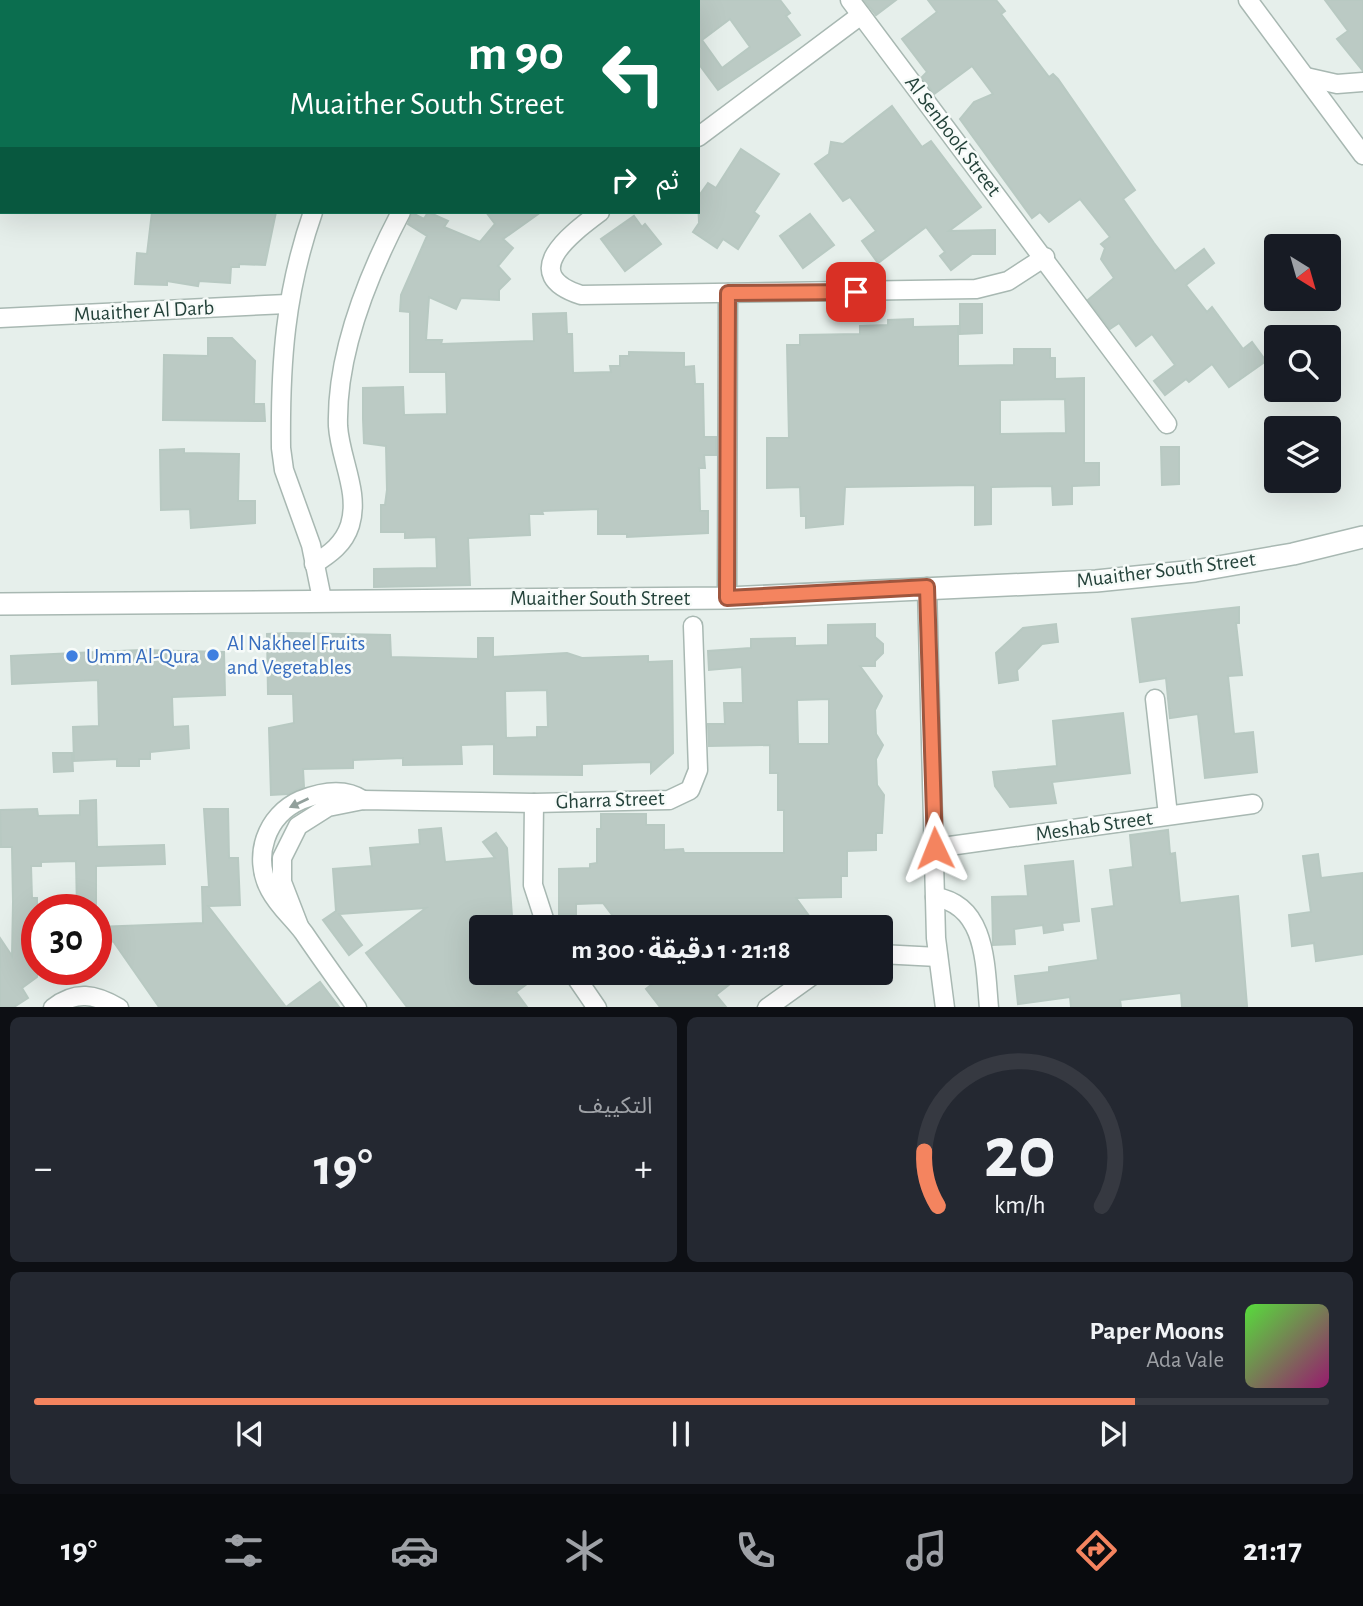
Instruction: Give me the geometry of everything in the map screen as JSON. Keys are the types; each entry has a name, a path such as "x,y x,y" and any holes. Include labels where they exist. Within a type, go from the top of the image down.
{"street":[{"name":"Al Senbook Street","path":"850,0 1045,257 1167,425"},
{"path":"1248,0 1363,155"},
{"path":"700,136 861,15"},
{"path":"1306,78 1337,84 1363,82"},
{"path":"312,214 298,254 287,304 281,448 290,492 305,527 322,599"},
{"path":"314,564 335,550 350,526 352,492 342,454 338,421 342,381 364,297 400,214"},
{"path":"598,214 555,249 556,279 566,290 581,295 976,289 1008,281 1045,257"},
{"path":"727,598 728,293"},
{"name":"Muaither Al Darb","path":"0,318 287,304"},
{"name":"Muaither South Street","path":"0,604 322,599 727,598 1096,581 1195,571 1293,554 1363,537"},
{"path":"927,587 935,897 944,1007"},
{"name":"Gharra Street","path":"356,1007 299,926 282,882 282,858 290,836 317,811 363,800 534,803 669,800 690,790 698,770 693,626"},
{"path":"1155,699 1168,815"},
{"path":"534,803 533,885 543,915"},
{"name":"Meshab Street","path":"935,848 1253,804"},
{"path":"935,897 958,905 978,930 989,1007"},
{"path":"893,955 938,957"},
{"path":"581,985 597,1007"},
{"path":"767,1007 799,985"},
{"path":"53,1007 63,1000 83,994 100,997 119,1007"}],"building":[{"path":"700,0 780,0 790,13 786,16 800,35 718,90 700,66","holes":["730,19 750,47 722,68 702,40"]},
{"path":"864,0 896,0 876,15"},
{"path":"928,0 996,0 1005,11 1001,14 1049,77 1053,74 1058,79 1135,190 1123,199 1175,271 1204,249 1214,263 1186,285 1207,312 1212,307 1243,349 1252,342 1264,362 1229,387 1212,364 1189,382 1186,379 1165,395 1154,381 1175,365 1152,334 1136,346 1119,323 1110,329 1088,300 1114,278 1101,259 1105,248 1101,244 1110,237 1080,199 1049,222 1040,212 1032,218 960,119 974,102 993,94 972,66 934,94 922,77 927,72 902,39 937,12"},
{"path":"1325,0 1363,0 1363,71 1337,39 1348,31"},
{"path":"892,106 922,147 931,141 981,207 949,231 995,230 995,254 972,254 951,270 940,256 945,252 926,227 878,263 862,241 876,231 850,197 843,201 815,164 829,154 831,142 843,144"},
{"path":"741,149 779,174 754,212 759,216 738,249 723,239 717,248 693,232 699,223 700,194 708,183 716,188"},
{"path":"152,214 276,214 265,265 239,264 239,267 231,267 230,283 199,281 198,286 167,281 167,285 135,284 137,253 147,254"},
{"path":"412,214 424,219 427,214 432,214 448,221 444,227 480,242 495,224 488,214 538,214 503,239 513,248 498,266 510,279 499,290 499,300 461,298 456,309 429,297 426,340 442,340 441,344 534,341 533,314 566,313 567,334 572,334 573,373 611,372 610,366 620,366 620,356 629,356 629,352 684,353 684,367 694,366 695,384 703,384 704,437 716,437 716,455 704,455 705,468 699,468 700,511 708,511 708,533 627,537 627,534 598,534 598,509 542,511 543,514 529,514 530,535 468,538 470,585 374,587 374,569 437,568 436,537 405,538 405,532 381,532 381,505 385,505 387,490 386,446 364,443 363,419 363,388 403,387 404,415 447,414 446,372 410,372 410,312 400,311 401,295 427,236 408,224"},
{"path":"810,214 834,245 803,268 780,236"},
{"path":"634,216 642,227 645,224 661,244 625,271 601,239"},
{"path":"960,304 982,304 982,333 960,334"},
{"path":"913,319 913,327 958,326 958,366 1014,365 1014,349 1050,349 1050,358 1055,358 1055,379 1084,378 1084,463 1099,463 1099,485 1072,486 1072,504 1053,505 1052,486 991,487 991,524 975,525 975,485 845,487 843,524 806,528 806,516 801,516 800,487 767,488 767,438 789,438 787,345 800,345 800,335 860,334 860,326 888,325 888,320","holes":["1065,399 1066,433 1000,434 1000,400"]},
{"path":"208,338 232,338 255,361 254,404 264,404 265,421 163,420 164,355 208,356"},
{"path":"1161,447 1179,447 1179,484 1162,485"},
{"path":"184,449 184,453 239,454 238,501 255,501 255,523 191,528 190,509 161,510 160,450"},
{"path":"1239,607 1239,623 1236,623 1242,675 1228,676 1234,734 1253,732 1257,772 1205,778 1198,714 1170,718 1166,678 1140,682 1132,619"},
{"path":"875,624 875,637 883,644 883,653 875,661 875,666 860,666 882,696 875,710 876,734 883,745 876,759 877,785 884,795 882,833 876,833 876,850 847,851 847,876 841,876 841,897 796,898 808,915 612,915 603,903 576,904 576,914 559,914 559,869 590,868 590,864 597,863 597,829 601,829 601,814 646,814 646,825 664,825 664,850 683,849 684,853 784,853 784,810 778,810 778,773 770,773 770,745 709,746 708,724 725,724 724,703 743,703 742,667 709,670 708,651 751,648 751,639 795,638 795,646 828,645 828,625","holes":["829,699 829,744 798,744 797,700"]},
{"path":"1056,624 1058,642 1042,644 1017,670 1018,680 999,683 996,653 1023,628"},
{"path":"267,634 390,635 391,657 478,659 478,638 493,638 493,657 567,653 582,658 648,656 648,662 672,661 673,753 651,773 651,762 582,764 582,775 494,774 494,744 461,745 462,764 403,765 403,758 353,760 353,768 303,769 304,787 288,794 271,795 269,728 294,723 293,694 268,694","holes":["547,690 548,727 537,727 537,737 506,738 505,691"]},
{"path":"141,650 224,652 225,695 172,697 173,727 188,726 189,748 150,752 150,759 139,759 139,766 117,766 117,759 74,761 73,727 99,726 98,680 12,684 11,656"},
{"path":"1123,713 1130,773 1052,782 1056,803 1010,807 995,786 993,772 1057,766 1053,721"},
{"path":"53,753 72,753 73,771 54,772"},
{"path":"96,800 97,847 164,845 165,864 96,866 96,894 77,894 76,861 41,862 41,866 31,866 32,894 21,894 21,985 26,985 22,988 28,998 14,1007 0,1007 0,938 12,956 13,902 12,847 1,847 0,810 37,809 38,816 80,815 80,801"},
{"path":"204,809 228,809 229,858 238,858 240,905 208,906 286,1007 159,1007 112,942 112,926 203,923 202,887 209,887"},
{"path":"441,828 445,862 495,858 483,842 496,833 507,848 512,915 469,915 469,985 526,985 516,992 527,1007 407,1007 366,953 426,908 339,914 362,945 349,955 323,920 336,911 333,869 372,866 370,848 420,844 419,830"},
{"path":"1168,830 1170,854 1175,853 1180,903 1238,896 1247,1006 1182,1007 1181,993 1120,1000 1121,1007 1071,1007 1070,997 1018,1004 1015,976 1049,972 1049,967 1098,960 1092,909 1114,906 1110,870 1133,867 1130,835"},
{"path":"1318,854 1321,878 1363,873 1363,954 1316,961 1314,943 1292,946 1289,915 1311,912 1303,856"},
{"path":"1073,861 1079,921 1062,923 1063,930 1044,933 1043,925 1014,929 1015,944 993,945 992,897 1028,896 1025,866"},
{"path":"320,982 339,1007 286,1007"},
{"path":"651,985 729,985 716,995 726,1007 660,1007 646,989"}],"place":[{"name":"Al Nakheel Fruits and Vegetables","path":"213,655"},
{"name":"Umm Al-Qura","path":"72,656"}],"route":[{"path":"856,292 728,293 727,598 927,587 935,848"}]}
